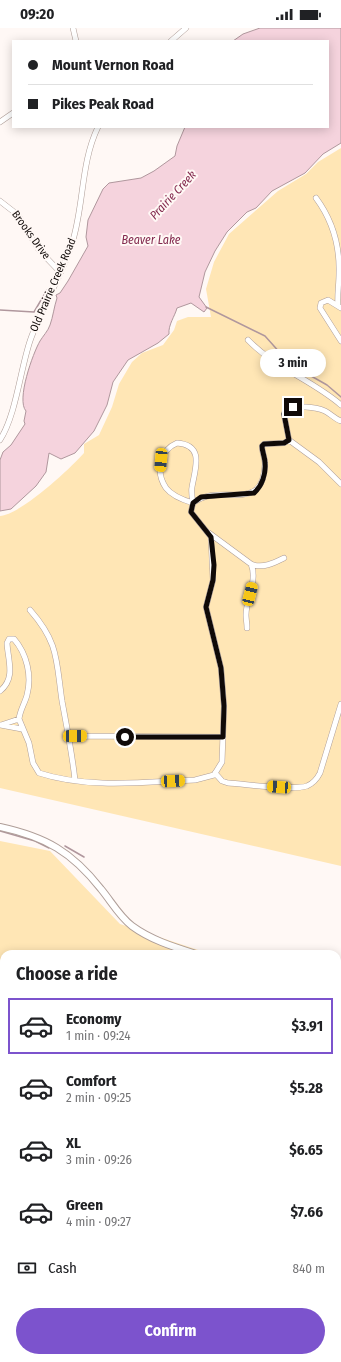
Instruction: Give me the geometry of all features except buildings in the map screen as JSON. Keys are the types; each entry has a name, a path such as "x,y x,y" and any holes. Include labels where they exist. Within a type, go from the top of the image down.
{"main road":[{"path":"0,827 39,838 56,846 86,870 116,909 131,925 149,937 185,950"}],"street":[{"path":"72,28 76,40"},
{"path":"172,40 186,28"},
{"path":"0,122 12,115"},
{"name":"Old Prairie Creek Road","path":"0,440 11,417 21,373 31,340 73,241 82,199 88,153 98,128"},
{"path":"316,198 328,216 338,245 339,307"},
{"name":"Brooks Drive","path":"0,201 18,215 39,250 60,272"},
{"path":"339,307 328,300 321,303 320,308 341,341"},
{"path":"248,340 262,355 325,391 341,406"},
{"path":"341,421 325,411 314,408 293,407 286,409 284,414 289,440 320,462 341,484"},
{"path":"193,503 201,497 254,493 261,486 264,470 265,463 262,446 264,444 284,443 289,440"},
{"path":"0,691 7,685 10,672 7,643 9,640 14,639 20,645 25,658 30,684 18,719 29,743 33,763 39,773 50,777 105,784 123,784 142,781 195,780 206,778 215,773 222,762 224,706 221,668 206,607 213,580 214,565 211,537 191,512 193,503 192,487 197,470 197,459 193,449 185,443 177,443 170,446 164,452 161,460 162,479 166,488 172,494 193,503"},
{"path":"208,532 251,564 260,566 271,564 284,558"},
{"path":"247,628 246,614 253,576 251,564"},
{"path":"30,610 47,633 57,656 62,701 70,736 75,780"},
{"path":"215,773 222,781 228,783 279,787 306,786 316,781 320,773 341,704"},
{"path":"0,725 18,719"},
{"path":"0,725 22,729"},
{"path":"70,736 223,737"}],"shaded area":[{"path":"341,148 341,866 0,788 0,516 9,514 32,500 57,480 84,453 84,444 99,435 112,407 119,384 132,362 142,353 163,345 174,330 177,321 188,317 211,317 206,289 214,262 229,234 278,191 306,174 318,162"},
{"path":"0,841 50,851 120,924 198,950 0,950"}],"water":[{"name":"Beaver Lake","path":"260,28 341,28 341,143 323,154 305,173 272,191 256,208 247,212 227,232 215,251 205,272 199,297 207,308 204,312 191,303 177,308 169,334 158,343 128,360 113,382 107,405 94,431 75,453 61,459 49,453 46,472 36,486 11,509 0,511 0,460 3,452 11,445 25,424 24,421 26,411 23,405 23,397 24,387 30,366 37,347 50,325 57,298 56,295 60,293 68,281 88,246 86,237 88,220 103,189 109,183 141,178 175,156 177,146 185,128 329,128 329,40 234,40 243,34"}],"waterway":[{"path":"0,310 34,312 47,290"},
{"path":"206,307 265,336 290,364 327,385 341,397"},
{"path":"0,831 35,841 49,848"},
{"path":"65,846 84,857"}],"route":[{"path":"125,737 223,737 224,686 206,607 208,594 213,580 213,550 211,537 191,512 193,503 201,497 254,493 261,486 265,463 262,446 264,444 280,444 289,440 284,414 286,409 293,407"}],"water label":[{"name":"Prairie Creek","path":"173,195"}]}
